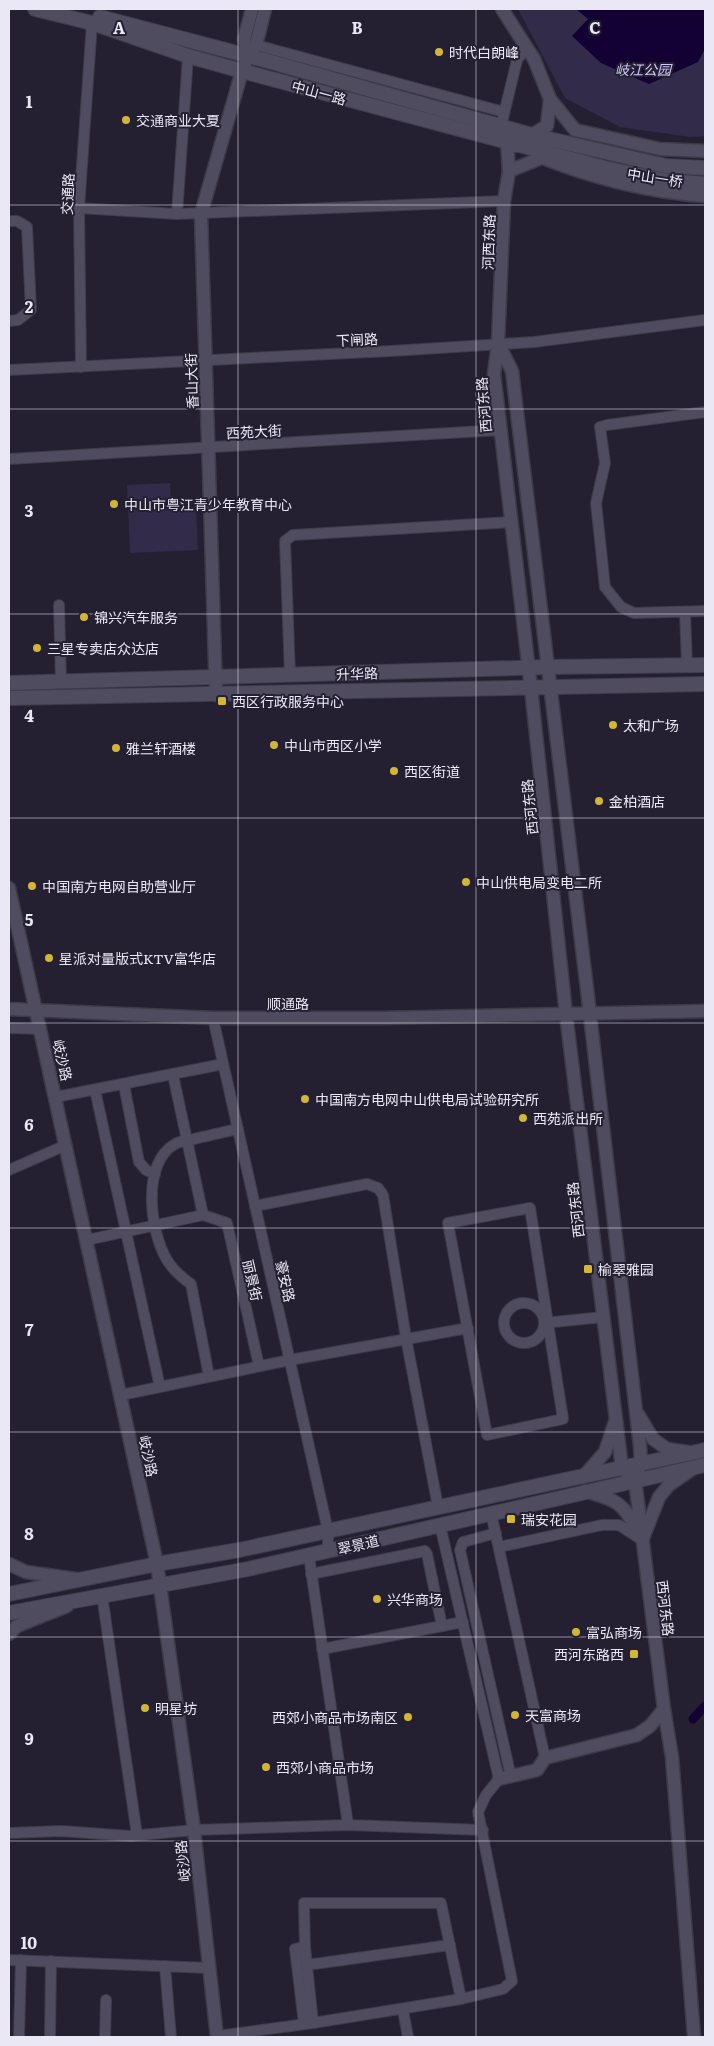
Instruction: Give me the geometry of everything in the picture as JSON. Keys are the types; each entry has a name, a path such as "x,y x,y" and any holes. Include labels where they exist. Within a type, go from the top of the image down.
{"main road":[{"name":"中山一路","path":"35,9 92,23 188,56 508,142 547,156 605,168"},
{"name":"中山一路","path":"70,9 252,50 502,119 532,135 610,154"},
{"name":"中山一桥","path":"610,154 666,166 705,168"},
{"name":"中山一桥","path":"605,168 668,181 705,184"},
{"name":"升华路","path":"9,683 548,667 705,665"},
{"name":"升华路","path":"9,698 705,684"},
{"name":"翠景道","path":"9,1594 157,1564 239,1550 700,1451"},
{"name":"翠景道","path":"9,1613 248,1569 700,1466"}],"street":[{"path":"252,9 244,39 252,50"},
{"name":"香山大街","path":"216,695 201,214 242,71 252,50 265,9"},
{"path":"502,9 534,59 550,99 575,130"},
{"name":"交通路","path":"81,367 79,208 92,23"},
{"path":"502,119 517,60 526,47"},
{"path":"177,214 188,56"},
{"path":"547,126 550,99"},
{"path":"532,135 547,126 575,130 660,149 705,151"},
{"name":"河西东路","path":"498,343 504,201 510,171 508,142"},
{"path":"510,171 547,156 601,178 665,193 705,196"},
{"path":"79,208 201,214 504,201"},
{"path":"9,221 17,221 27,227 31,310 18,320 9,321"},
{"name":"下闸路","path":"9,370 206,361 534,342 705,320"},
{"name":"西河东路","path":"498,343 494,374 500,430 529,668 566,1014 622,1468"},
{"name":"西河东路","path":"498,343 512,371 590,1013 636,1411 641,1464 635,1480 664,1709 672,1757 694,2037"},
{"path":"705,412 600,427 605,463 596,503 605,587 621,607 634,613 705,611"},
{"name":"西苑大街","path":"9,459 500,430"},
{"path":"291,693 285,541 293,535 512,522"},
{"path":"59,606 61,682"},
{"path":"685,612 687,666"},
{"name":"岐沙路","path":"9,888 157,1564 194,1830 217,2036"},
{"name":"顺通路","path":"9,1009 214,1018 381,1018 705,1010"},
{"name":"豪安路","path":"214,1018 328,1531 328,1551"},
{"path":"9,1028 41,1029"},
{"path":"56,1097 223,1064"},
{"path":"87,1240 203,1215 173,1075"},
{"path":"124,1085 139,1162 146,1170 155,1174"},
{"path":"95,1090 160,1387"},
{"path":"209,1376 191,1284 178,1275 166,1259 154,1226 152,1193 160,1157 175,1144 238,1129"},
{"path":"9,1170 66,1145"},
{"path":"256,1206 367,1184 378,1188 383,1195 406,1338 438,1508"},
{"path":"530,1208 546,1323 563,1419 487,1435 468,1328 448,1223 530,1208"},
{"name":"丽景街","path":"203,1215 227,1223 259,1366"},
{"path":"546,1323 603,1317"},
{"path":"121,1395 290,1360 468,1328"},
{"path":"636,1411 653,1439 667,1449 700,1451"},
{"path":"584,1476 605,1452 616,1417"},
{"path":"642,1540 659,1497 669,1485 700,1466"},
{"path":"622,1468 635,1480"},
{"path":"585,1491 614,1500 627,1510 642,1540"},
{"path":"491,1513 545,1758"},
{"path":"440,1525 463,1622 505,1778"},
{"path":"499,1547 602,1525 620,1525 642,1540"},
{"path":"496,1534 463,1542 460,1550 505,1778"},
{"path":"311,1574 425,1551 442,1626"},
{"path":"309,1556 348,1825"},
{"path":"9,1564 26,1572 81,1580"},
{"path":"102,1595 137,1835"},
{"path":"9,1634 17,1626 84,1599"},
{"path":"322,1649 463,1622"},
{"path":"217,2036 403,2010 503,1990 512,1980 478,1812 486,1795 505,1778 537,1770 545,1758 637,1735 650,1726 664,1709"},
{"path":"9,1833 61,1832 137,1835 194,1830 348,1825 483,1830"},
{"path":"309,2024 307,1965 304,1947 304,1902 441,1903 461,1999"},
{"path":"307,1965 450,1945"},
{"path":"304,1947 295,1949 309,2024"},
{"path":"9,1960 210,1968"},
{"path":"19,2037 21,1960"},
{"path":"50,2037 51,1961"},
{"path":"165,1966 171,2037"},
{"path":"106,2000 106,2037"},
{"path":"403,2010 408,2037"}],"green space":[{"name":"岐江公园","path":"518,9 705,9 705,136 690,137 620,127 565,98"},
{"path":"170,483 171,508 196,507 198,550 130,553 127,485"}],"shaded area":[{"path":"576,9 705,9 705,49 698,62 649,84 601,63 572,36 588,19"}],"waterway":[{"path":"693,1719 705,1706"}],"place":[{"name":"时代白朗峰","path":"439,52"},
{"name":"交通商业大夏","path":"126,120"},
{"name":"中山市粤江青少年教育中心","path":"114,504"},
{"name":"锦兴汽车服务","path":"84,617"},
{"name":"三星专卖店众达店","path":"37,648"},
{"name":"西区行政服务中心","path":"222,701"},
{"name":"太和广场","path":"613,725"},
{"name":"中山市西区小学","path":"274,745"},
{"name":"雅兰轩酒楼","path":"116,748"},
{"name":"西区街道","path":"394,771"},
{"name":"金柏酒店","path":"599,801"},
{"name":"中山供电局变电二所","path":"466,882"},
{"name":"中国南方电网自助营业厅","path":"32,886"},
{"name":"星派对量版式KTV富华店","path":"49,958"},
{"name":"中国南方电网中山供电局试验研究所","path":"305,1099"},
{"name":"西苑派出所","path":"523,1118"},
{"name":"榆翠雅园","path":"588,1269"},
{"name":"瑞安花园","path":"511,1519"},
{"name":"兴华商场","path":"377,1599"},
{"name":"富弘商场","path":"576,1632"},
{"name":"西河东路西","path":"634,1654"},
{"name":"明星坊","path":"145,1708"},
{"name":"天富商场","path":"515,1715"},
{"name":"西郊小商品市场南区","path":"408,1717"},
{"name":"西郊小商品市场","path":"266,1767"}]}
